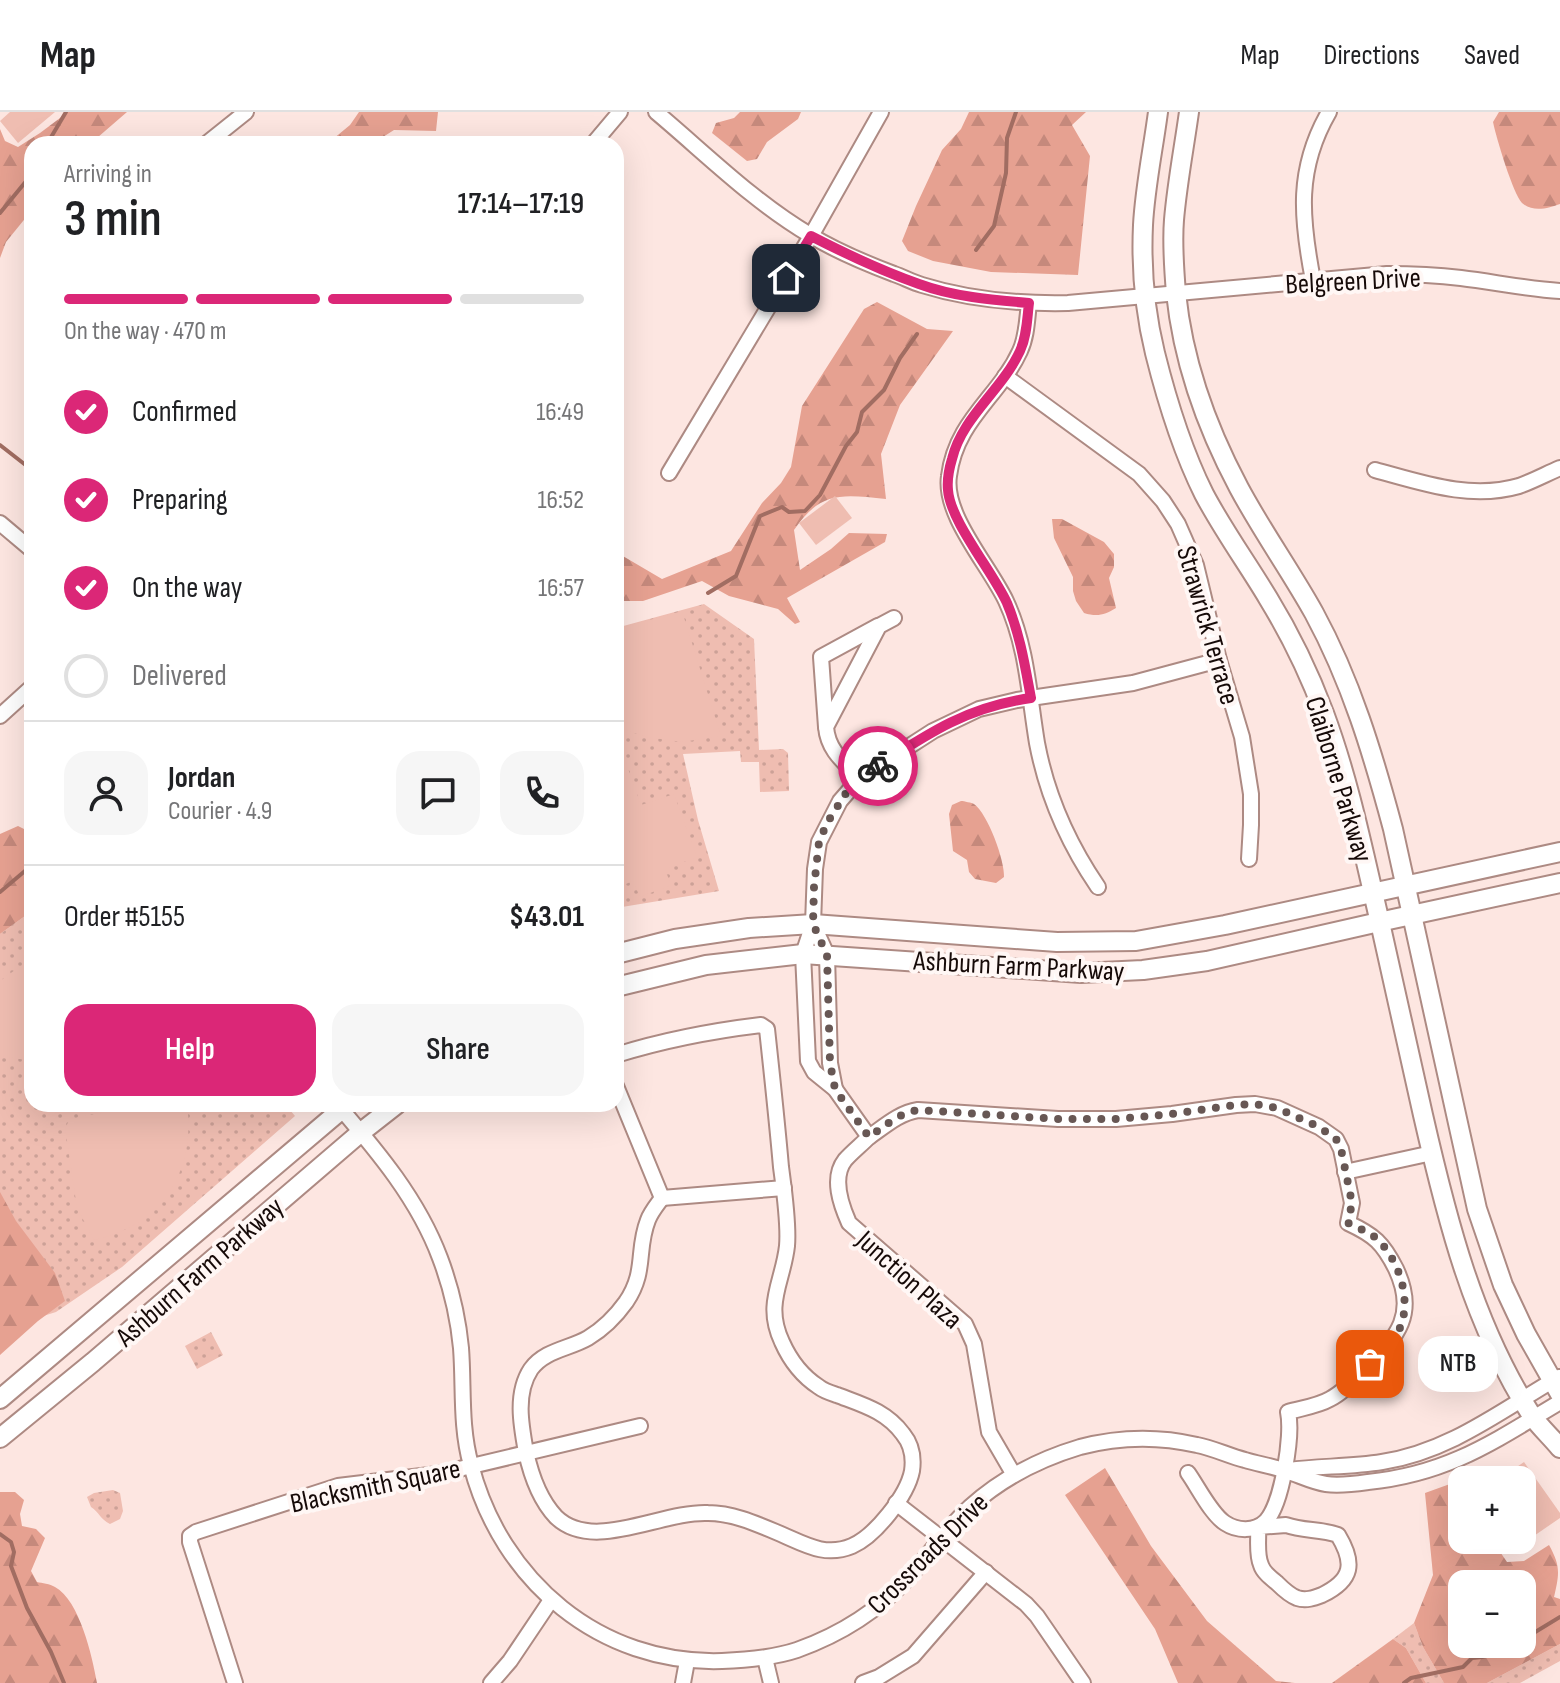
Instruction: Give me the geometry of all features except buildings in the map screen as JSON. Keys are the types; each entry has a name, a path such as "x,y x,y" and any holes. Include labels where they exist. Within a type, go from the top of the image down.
{"main road":[{"name":"Claiborne Parkway","path":"1158,112 1143,225 1145,297 1155,350 1180,438 1205,495 1269,599 1323,710 1360,832 1441,1195 1463,1272 1491,1340 1534,1418 1560,1448"},
{"name":"Claiborne Parkway","path":"1189,112 1173,224 1176,293 1190,368 1207,420 1239,488 1314,614 1353,698 1377,770 1406,886 1483,1229 1526,1334 1557,1384"},
{"name":"Ashburn Farm Parkway","path":"624,952 749,928 813,924 1057,942 1136,941 1214,928 1560,852"},
{"name":"Ashburn Farm Parkway","path":"624,985 702,966 803,954 1051,972 1110,973 1182,966 1560,883"},
{"name":"Ashburn Farm Parkway","path":"0,1399 335,1112"},
{"name":"Ashburn Farm Parkway","path":"0,1438 387,1112"}],"street":[{"path":"216,136 246,112"},
{"path":"600,136 620,112"},
{"name":"Belgreen Drive","path":"656,112 751,193 811,236 856,259 920,285 986,299 1068,303 1387,274 1463,278 1560,291"},
{"path":"669,473 811,236 881,112"},
{"path":"1313,280 1305,240 1303,188 1312,146 1329,112"},
{"path":"1029,303 1021,349 1005,376 966,426 951,461 947,491 957,516 1008,605 1022,649 1046,781 1070,842 1098,887"},
{"name":"Strawrick Terrace","path":"1005,376 1126,463 1171,512 1190,549 1238,722 1249,774 1249,859"},
{"path":"1375,470 1444,488 1475,492 1517,486 1560,468"},
{"path":"0,523 24,543"},
{"path":"860,778 827,739 821,657 894,618"},
{"path":"826,727 879,626"},
{"path":"869,1137 835,1089 814,1072 808,1061 803,954 813,924 819,842 840,801 860,778 951,721 999,703 1133,683 1219,660"},
{"path":"0,716 24,694"},
{"path":"813,924 827,955 830,1063 835,1089"},
{"path":"624,1052 705,1032 761,1025 767,1029 788,1243 774,1298 775,1324 789,1355 806,1377 821,1389 888,1417 908,1440 913,1457 912,1471 904,1493 864,1540 834,1551 809,1547 751,1522 718,1513 692,1512 594,1533 575,1530 550,1510 540,1493 527,1454 520,1416 523,1384 532,1367 551,1352 588,1338 614,1317 625,1303 640,1274 647,1222 662,1198"},
{"name":"Junction Plaza","path":"1014,1475 989,1432 974,1344 965,1324 849,1223 841,1206 838,1173 844,1161 869,1137 907,1112 1116,1119 1255,1104 1288,1111 1336,1139 1341,1149 1352,1203 1348,1223 1378,1240 1387,1252 1400,1278 1405,1308 1398,1332 1390,1344 1351,1384 1328,1400 1288,1412 1291,1424 1285,1470"},
{"path":"624,1105 662,1198"},
{"name":"Crossroads Drive","path":"346,1112 407,1193 439,1256 455,1303 465,1439 484,1507 510,1555 551,1600 588,1626 632,1648 687,1661 748,1660 794,1651 828,1637 856,1622 901,1586 980,1498 1034,1464 1078,1448 1126,1439 1159,1438 1199,1445 1325,1484 1351,1484 1403,1478 1447,1465 1486,1447 1560,1402"},
{"path":"1345,1172 1432,1153"},
{"path":"662,1198 784,1188"},
{"name":"Crossroads Drive","path":"1285,1470 1384,1462 1413,1454 1469,1432 1523,1398 1557,1384"},
{"name":"Blacksmith Square","path":"235,1683 190,1542 190,1536 196,1532 321,1490 438,1474 640,1426"},
{"path":"1258,1527 1274,1508 1285,1470"},
{"path":"1188,1473 1220,1520 1235,1528 1244,1530 1258,1527 1286,1525 1338,1535 1349,1558 1344,1579 1335,1589 1310,1599 1299,1599 1289,1594 1261,1565 1258,1527"},
{"path":"896,1503 1026,1604 1083,1683"},
{"path":"863,1683 913,1656 986,1572"},
{"path":"491,1683 510,1661 551,1600"},
{"path":"765,1658 771,1683"},
{"path":"683,1683 687,1661"}],"shaded area":[{"path":"10,112 55,112 18,143 0,121"},
{"path":"835,496 852,518 816,545 799,523"},
{"path":"704,604 754,639 759,750 783,749 788,753 789,791 760,792 759,762 741,762 740,751 683,754 719,891 624,907 624,626"},
{"path":"682,611 721,736 682,742 646,737 624,730 624,627"},
{"path":"624,757 641,805 674,794 697,857 665,869 671,885 640,897 633,881 624,885"},
{"path":"24,917 24,1112 292,1112 295,1116 122,1267 56,1312 24,1322 0,1271 0,934"},
{"path":"19,967 24,970 24,1060 0,1056 0,981"},
{"path":"105,1112 187,1112 186,1152 169,1192 156,1208 118,1233 94,1240 77,1208 65,1128 70,1119"},
{"path":"211,1332 223,1355 197,1369 185,1346"},
{"path":"1536,1479 1560,1513 1560,1518 1536,1534"},
{"path":"113,1490 120,1493 123,1511 120,1519 110,1524 91,1507 87,1497"},
{"path":"1414,1623 1423,1647 1444,1683 1426,1683 1406,1648 1393,1639"},
{"path":"1560,1644 1560,1661 1520,1683 1487,1683 1536,1658"}],"green space":[{"path":"68,112 127,112 99,136 35,136"},
{"path":"359,112 438,112 436,131 394,130 385,136 337,136"},
{"path":"740,112 801,112 798,119 767,142 757,159 747,161 712,133 716,123 734,118"},
{"path":"969,112 1086,112 1072,125 1090,156 1078,275 991,272 933,261 908,251 902,241 916,206 942,150 961,129"},
{"path":"1499,112 1560,112 1560,204 1536,209 1526,206 1518,198 1493,122"},
{"path":"0,129 5,141 18,147 24,143 24,220 6,242 0,258"},
{"path":"877,302 927,329 953,331 900,405 881,454 886,499 834,498 814,508 794,530 800,570 849,533 887,534 885,542 787,598 800,622 795,624 778,609 729,596 702,581 643,601 624,601 624,557 662,579 731,551 762,503 791,467 802,406 864,309"},
{"path":"1052,519 1062,519 1104,542 1114,554 1114,567 1109,578 1116,608 1101,615 1084,613 1076,601 1073,577 1054,538"},
{"path":"961,801 974,804 979,809 995,838 1004,877 996,883 975,879 969,872 967,860 953,851 949,814 952,805"},
{"path":"18,826 24,829 24,917 0,934 0,834"},
{"path":"0,1192 16,1221 55,1273 65,1301 0,1355"},
{"path":"1105,1468 1151,1546 1207,1621 1276,1681 1295,1683 1178,1683 1155,1629 1065,1495"},
{"path":"1448,1485 1448,1554 1502,1554 1507,1562 1524,1561 1549,1545 1558,1569 1554,1597 1560,1599 1560,1644 1536,1657 1536,1570 1448,1570 1448,1658 1534,1658 1487,1683 1444,1683 1423,1647 1414,1623 1433,1575 1425,1493"},
{"path":"0,1492 15,1492 24,1500 20,1514 22,1526 36,1529 45,1538 31,1571 37,1582 55,1587 71,1604 84,1630 97,1683 0,1683"},
{"path":"1393,1639 1406,1648 1426,1683 1332,1683"}],"waterway":[{"path":"52,136 66,112"},
{"path":"976,250 994,226 1006,173 1007,138 1016,112"},
{"path":"0,213 24,184"},
{"path":"708,593 736,576 760,516 782,507 789,512 805,511 820,495 857,432 862,412 884,390 900,358 917,334"},
{"path":"0,445 24,464"},
{"path":"0,892 24,872"},
{"path":"0,1534 11,1542 14,1552 11,1566 27,1608 64,1683"},
{"path":"1536,1632 1560,1617"},
{"path":"1404,1683 1411,1678 1463,1667 1472,1658"}],"way so far":[{"path":"878,766 860,778 846,793 819,842 813,924 827,955 830,1063 835,1089 869,1137 896,1117 918,1110 1058,1119 1116,1119 1255,1104 1288,1111 1336,1139 1341,1149 1352,1203 1348,1223 1378,1240 1400,1278 1404,1292 1403,1319 1390,1344 1370,1364"}],"place":[{"name":"NTB","path":"1370,1364"}],"route":[{"path":"786,278 811,236 856,259 920,285 986,299 1029,303 1021,349 1005,376 966,426 951,461 947,491 963,529 1008,605 1022,649 1031,698 999,703 951,721 878,766"}]}
